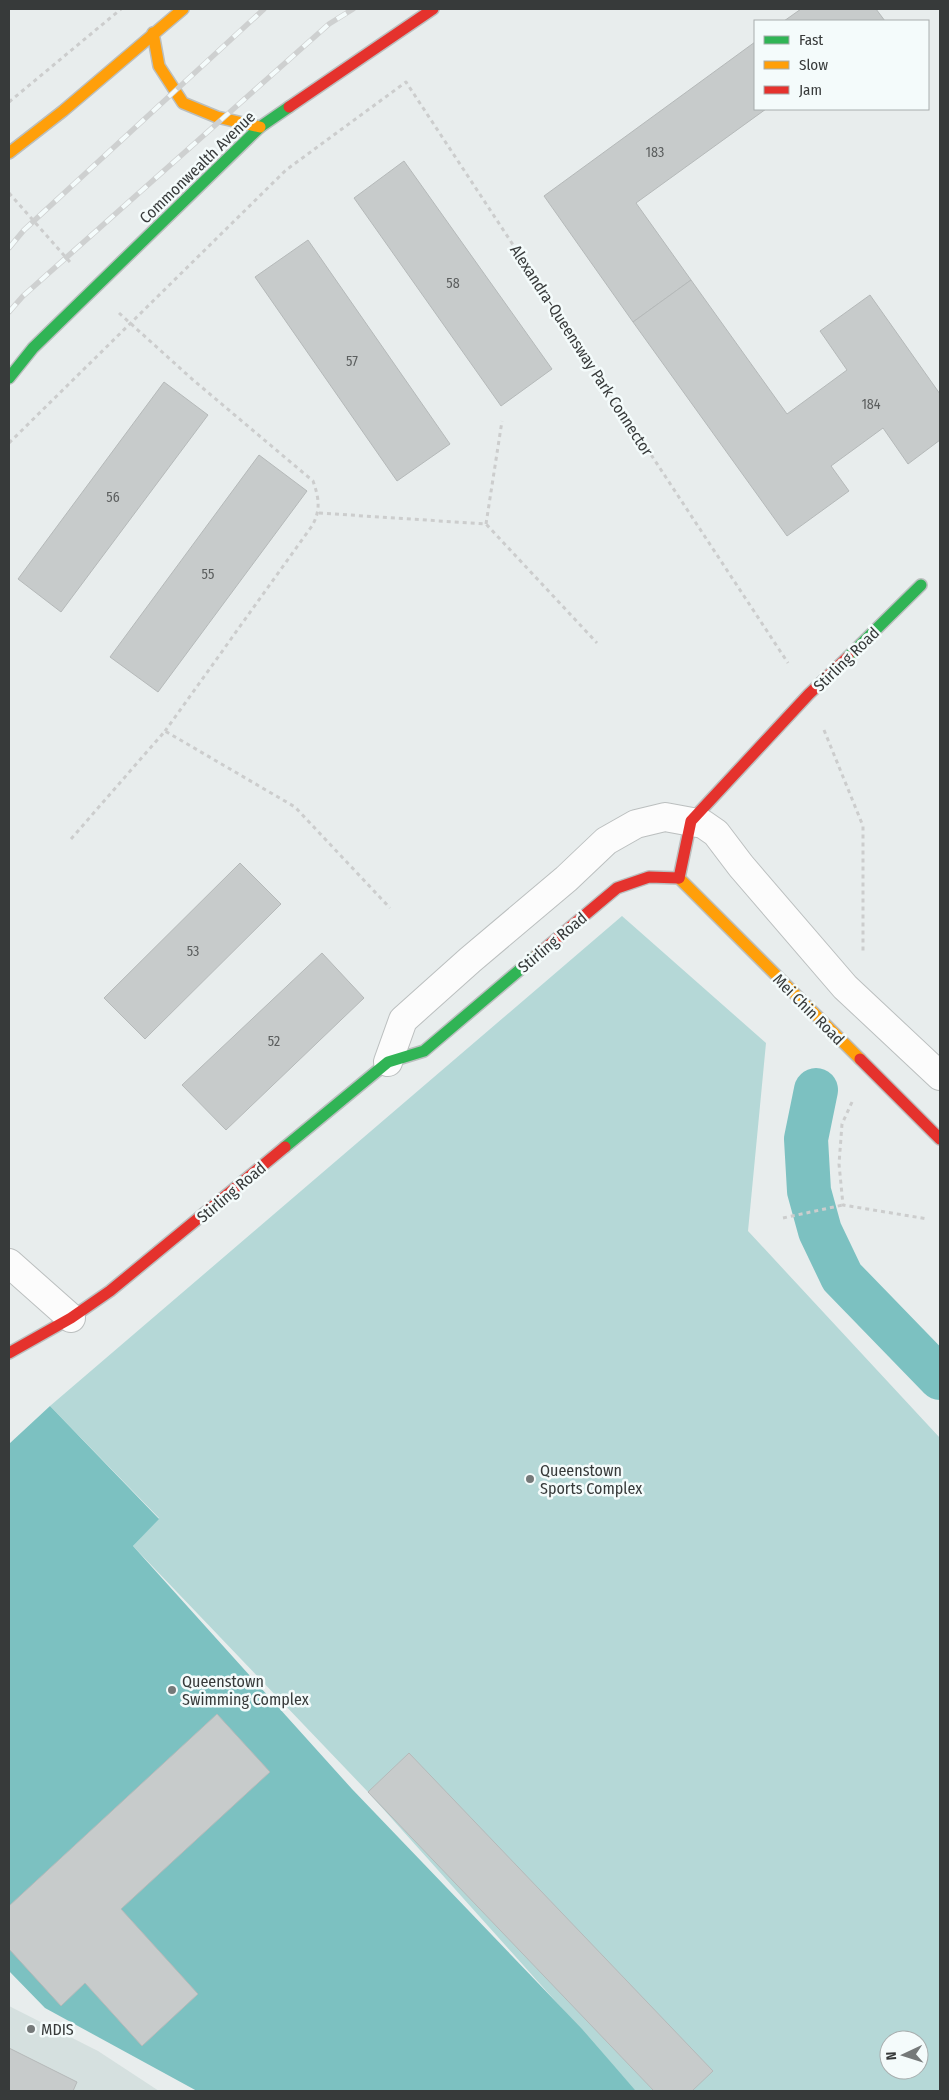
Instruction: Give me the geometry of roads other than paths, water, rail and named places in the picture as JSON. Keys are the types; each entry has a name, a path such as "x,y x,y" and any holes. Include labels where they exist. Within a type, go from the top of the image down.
{"street":[{"path":"9,153 63,111 183,9"},
{"name":"Commonwealth Avenue","path":"9,378 33,348 95,290 260,127 432,9"},
{"path":"153,33 159,66 183,103 217,117 260,127"},
{"name":"Stirling Road","path":"690,821 809,694 921,586"},
{"path":"388,1062 403,1020 606,841 636,824 665,817 703,824 716,833 741,866 845,987 940,1076"},
{"path":"679,878 690,821"},
{"name":"Stirling Road","path":"9,1353 71,1318 110,1291 388,1062 424,1051 617,888 649,877 679,878"},
{"name":"Mei Chin Road","path":"679,878 940,1139"},
{"path":"9,1263 71,1318"}],"water":[{"name":"Queenstown Swimming Complex","path":"50,1406 159,1519 133,1546 352,1789 582,2029 636,2091 197,2091 45,2008 9,1971 9,1444"}],"waterway":[{"path":"816,1090 806,1139 809,1191 820,1231 842,1277 940,1378"}],"railway":[{"path":"9,248 24,230 264,9"},
{"path":"9,312 23,296 329,24 353,9"}],"place":[{"name":"Queenstown Sports Complex","path":"530,1479"},
{"name":"Queenstown Swimming Complex","path":"172,1690"},
{"name":"MDIS","path":"31,2029"}]}
